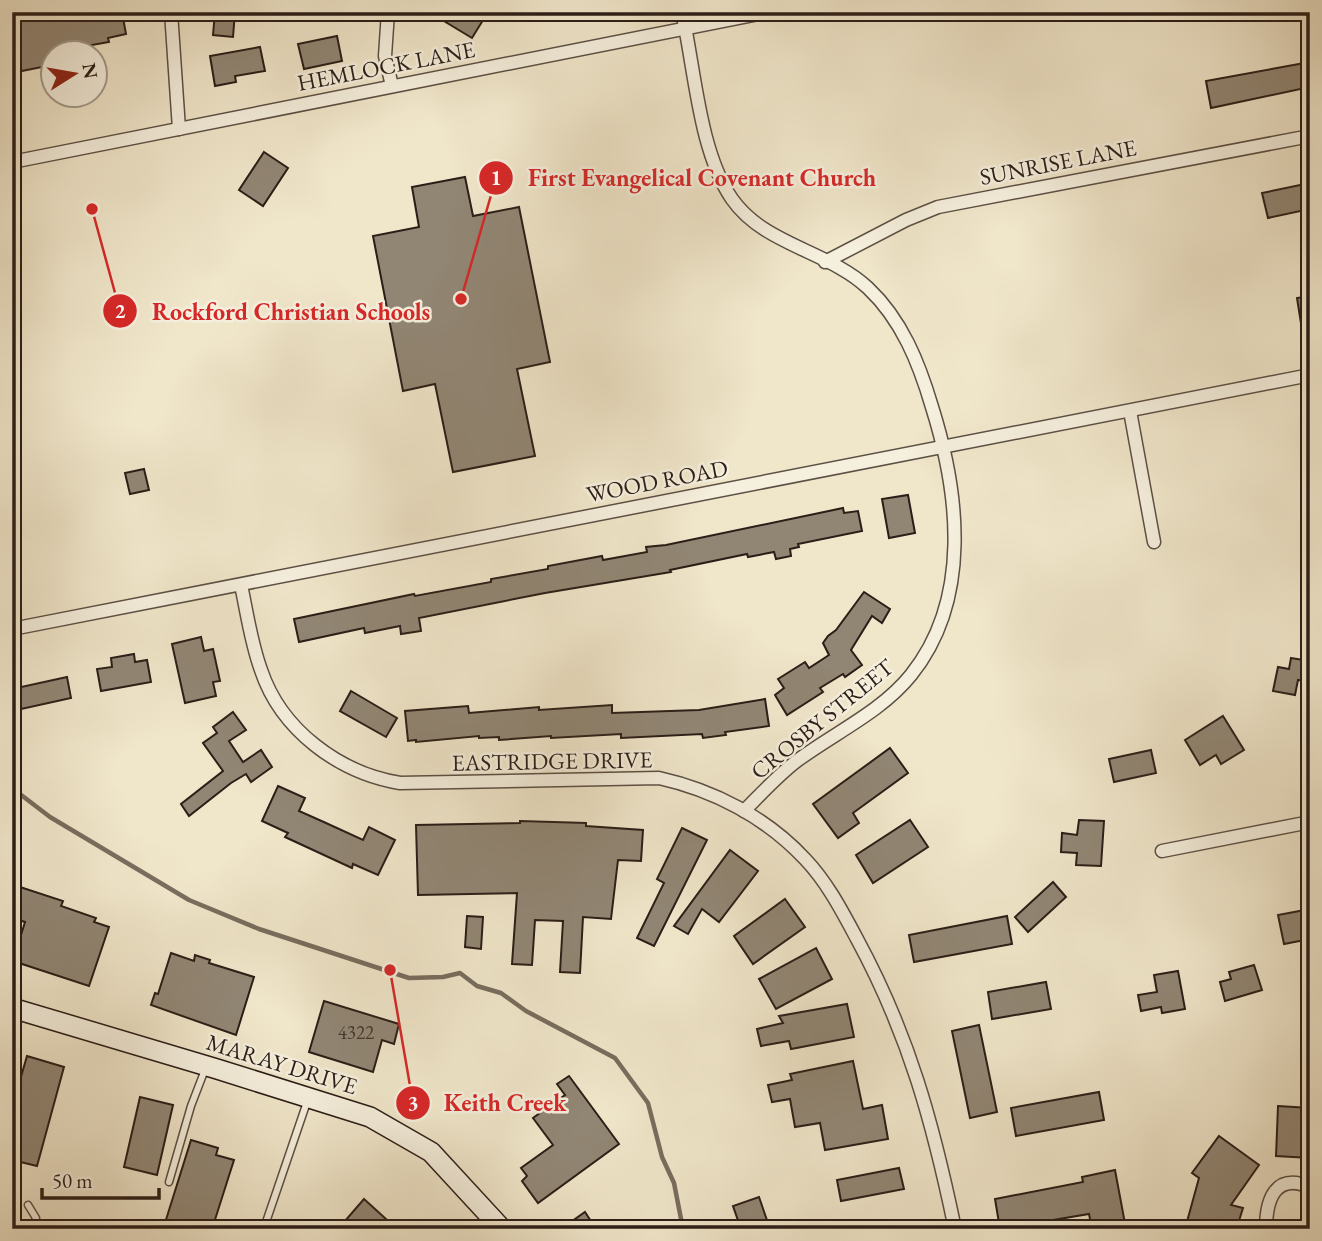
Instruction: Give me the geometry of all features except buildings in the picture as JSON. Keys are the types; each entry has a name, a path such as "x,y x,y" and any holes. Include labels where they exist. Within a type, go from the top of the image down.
{"street":[{"path":"171,12 179,129"},
{"path":"388,12 386,56 392,86"},
{"name":"CROSBY STREET","path":"682,12 708,147 719,178 745,216 855,277 897,323 922,374 944,445 955,512 953,562 943,615 926,654 887,699 797,761 744,811"},
{"name":"HEMLOCK LANE","path":"12,162 768,12"},
{"name":"SUNRISE LANE","path":"825,262 906,220 938,207 1310,136"},
{"name":"WOOD ROAD","path":"12,629 1310,375"},
{"path":"1130,411 1154,542"},
{"name":"EASTRIDGE DRIVE","path":"241,585 261,671 277,702 304,736 348,767 381,780 400,783 659,778 689,785 744,811 788,842 819,875 845,917 901,1030 923,1091 955,1229"},
{"path":"1162,850 1310,822"},
{"name":"MARAY DRIVE","path":"12,1008 370,1117 431,1152 502,1229"},
{"path":"1266,1229 1266,1206 1279,1188 1290,1184 1310,1187"}],"lane":[{"path":"169,1182 191,1106 206,1066"},
{"path":"264,1228 309,1098"},
{"path":"26,1229 35,1222 36,1217 28,1205"}],"waterway":[{"path":"12,788 50,817 189,900 259,929 409,978 443,977 460,973 477,986 501,993 526,1011 615,1058 648,1103 662,1157 674,1183 683,1229"}],"place":[{"name":"Rockford Christian Schools","path":"92,209"},
{"name":"First Evangelical Covenant Church","path":"461,299"},
{"name":"Keith Creek","path":"390,970"}]}
